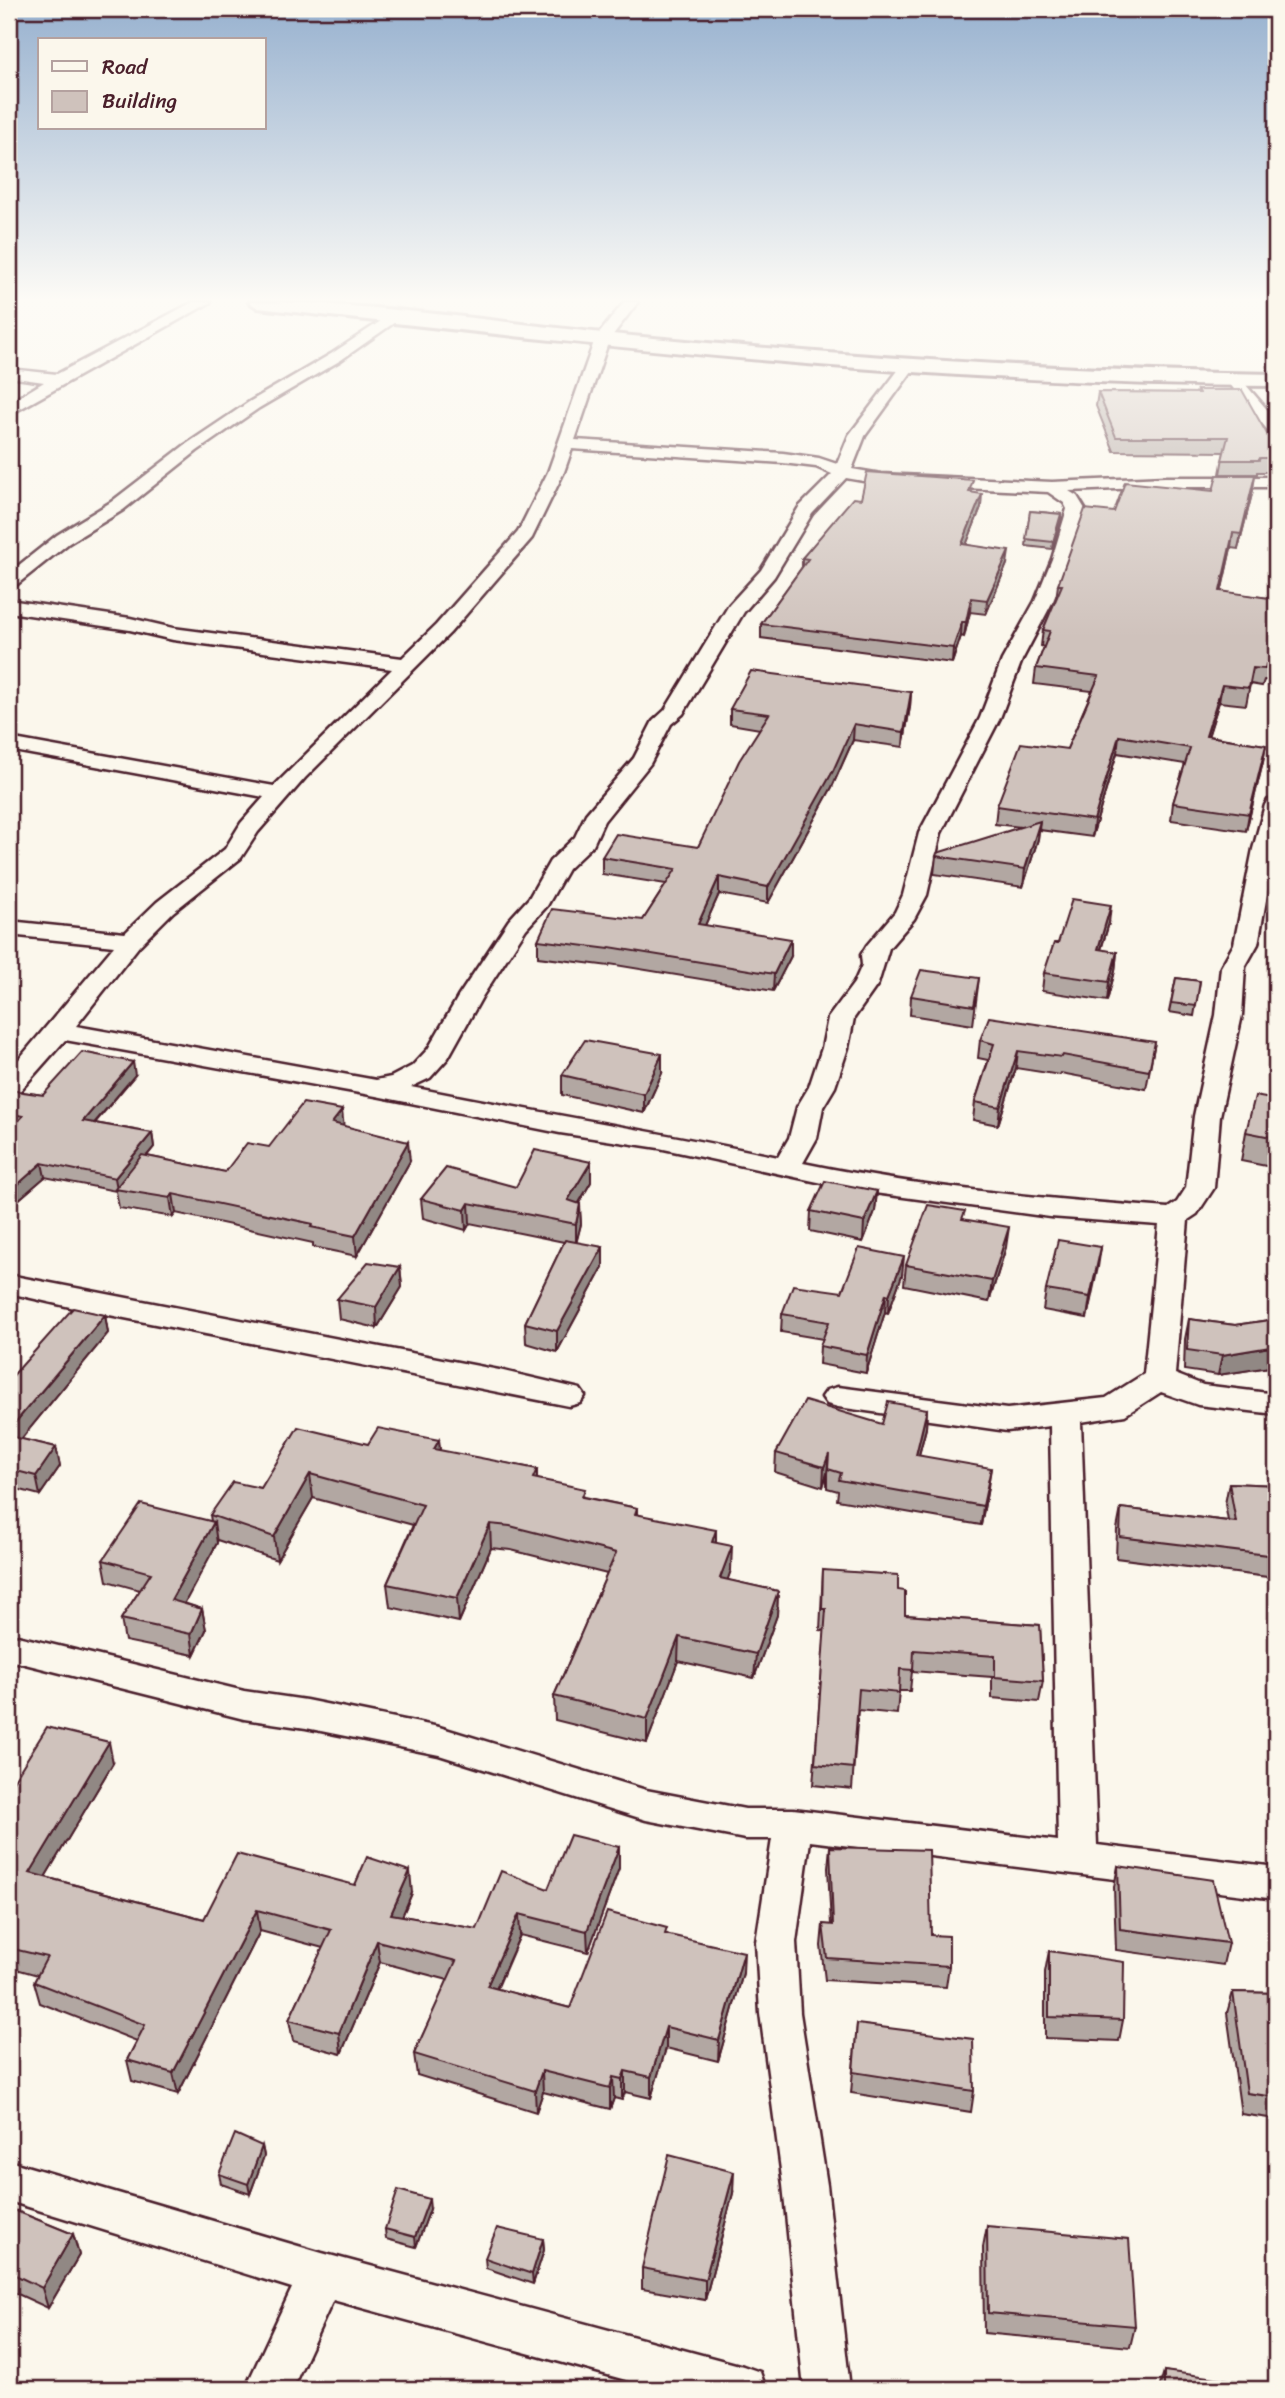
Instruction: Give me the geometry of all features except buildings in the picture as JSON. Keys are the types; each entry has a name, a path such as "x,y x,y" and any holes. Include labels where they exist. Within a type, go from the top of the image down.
{"street":[{"path":"9,582 64,539 117,506 191,447 241,414"},
{"path":"9,1087 59,1031 131,941 165,906 233,853 279,793 408,665 486,582 526,534 556,472 576,414"},
{"path":"376,1088 399,1083 421,1072 439,1053 470,997 517,925 539,901 558,866 585,840 594,819 643,760 663,721 674,714 736,609 768,573 805,511 830,489 842,472 857,435 873,414"},
{"path":"1263,414 1276,429"},
{"path":"566,444 783,458 819,463 842,472 881,479 1052,487 1165,482 1276,482"},
{"path":"786,1168 803,1138 810,1107 822,1087 835,1048 841,1018 866,984 874,965 873,955 879,945 892,933 911,905 930,833 990,718 1012,660 1044,601 1076,509 1071,500 1052,487"},
{"path":"9,606 130,624 163,633 408,665"},
{"path":"9,744 279,793"},
{"path":"59,1031 376,1088 560,1125 659,1140 860,1183 1050,1208 1174,1217 1187,1208 1200,1188 1205,1127 1228,1015 1233,967 1246,944 1264,849 1276,805"},
{"path":"9,928 131,941"},
{"path":"1159,1379 1174,1217"},
{"path":"9,1284 89,1302 435,1366 569,1396"},
{"path":"1159,1379 1198,1395 1276,1404"},
{"path":"838,1397 1007,1420 1114,1408 1159,1379"},
{"path":"1065,1414 1078,1860"},
{"path":"9,1647 244,1706 306,1714 439,1741 646,1805 745,1824 793,1824 1276,1883"},
{"path":"793,1824 776,1942 780,2013 806,2185 827,2389"},
{"path":"9,2181 322,2275 743,2389"},
{"path":"268,2389 322,2275"}]}
